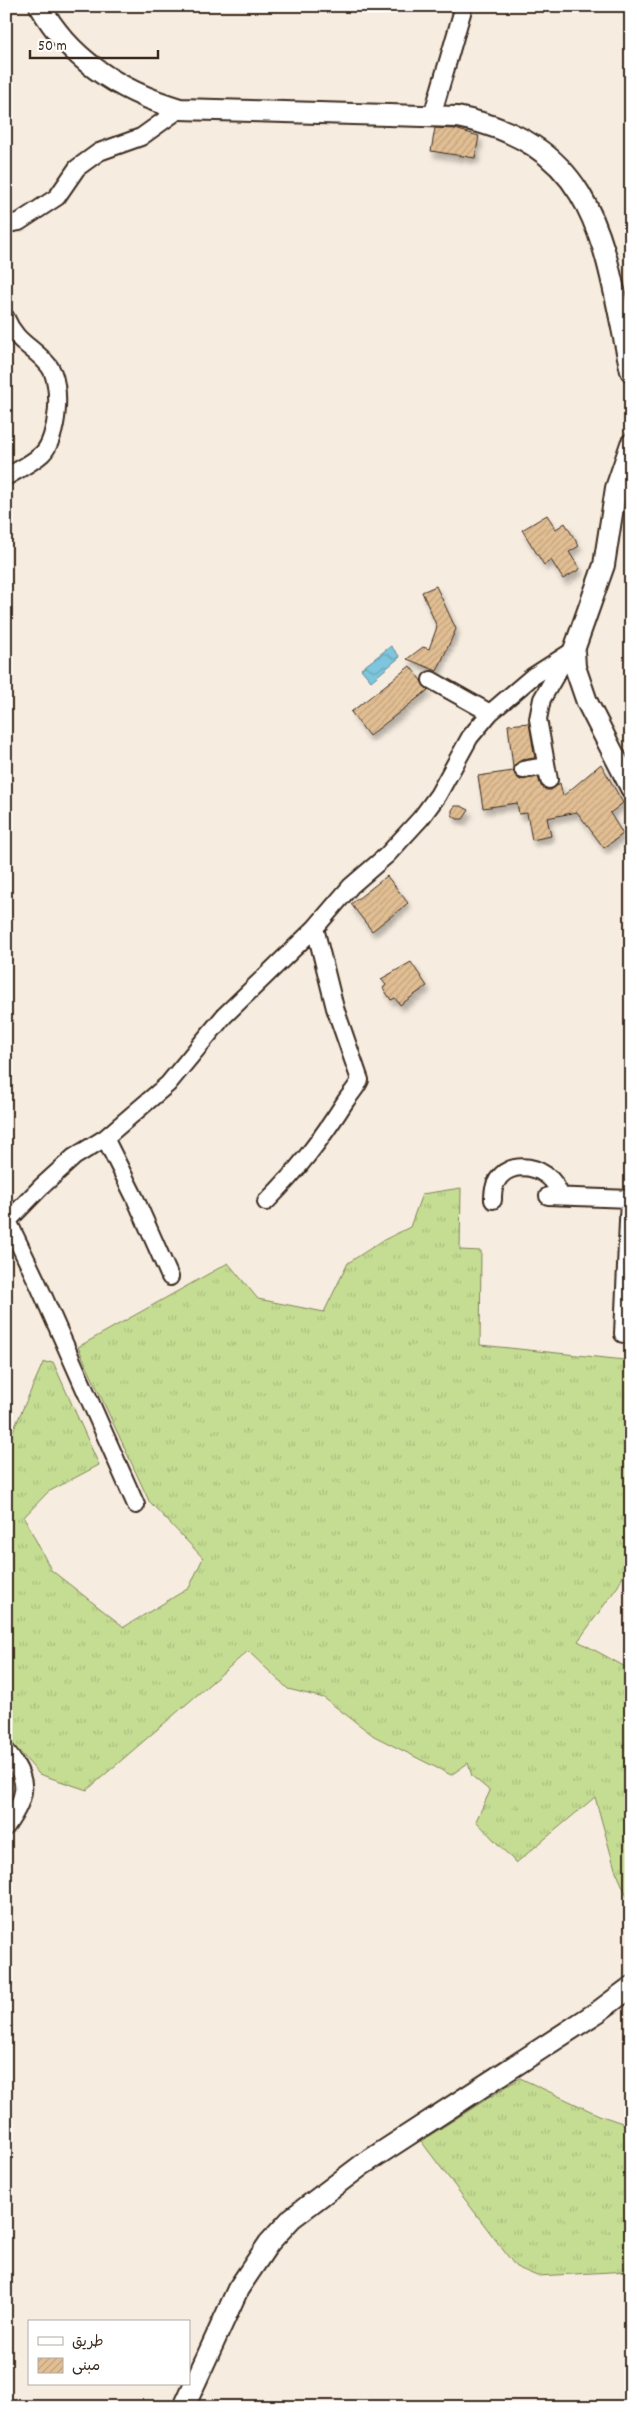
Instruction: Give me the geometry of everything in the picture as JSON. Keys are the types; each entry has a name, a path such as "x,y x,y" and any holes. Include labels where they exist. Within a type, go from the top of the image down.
{"street":[{"path":"40,6 55,32 99,71 124,88 151,101 180,110 432,116 473,120 505,130 547,156 565,173 580,193 592,214 601,238 631,371"},
{"path":"432,116 460,13 464,6"},
{"path":"6,224 19,222 57,197 77,168 99,152 141,137 180,110"},
{"path":"6,318 12,332 50,367 55,381 58,408 52,438 43,453 6,477"},
{"path":"523,770 548,773 538,719 542,699 570,654 604,565 616,488 631,444"},
{"path":"136,1505 39,1286 7,1222 74,1157 105,1138 168,1084 224,1016 315,928 351,886 387,855 421,818 438,795 470,737 490,713 532,677 570,654"},
{"path":"570,654 587,702 631,788"},
{"path":"431,680 490,713"},
{"path":"266,1202 318,1144 347,1098 356,1090 360,1080 333,998 315,928"},
{"path":"105,1138 135,1198 170,1277"},
{"path":"493,1200 492,1188 498,1177 513,1168 543,1172 554,1181 554,1196 630,1199 623,1334"},
{"path":"6,1751 22,1773 24,1784 18,1809 6,1827"},
{"path":"184,2407 238,2289 268,2243 292,2218 362,2165 599,2011 631,1987"}],"green space":[{"path":"461,1188 460,1250 481,1251 480,1345 625,1360 631,1359 631,1560 618,1586 578,1641 631,1670 631,1905 615,1869 595,1797 516,1863 476,1821 490,1791 472,1776 468,1763 451,1775 374,1736 324,1698 288,1689 248,1651 87,1790 39,1774 6,1736 6,1447 43,1363 53,1362 99,1465 48,1492 24,1517 51,1570 124,1627 189,1588 203,1558 149,1501 78,1347 228,1263 258,1299 324,1312 348,1263 382,1241 410,1227 422,1194"},
{"path":"520,2078 599,2115 631,2126 629,2271 537,2276 516,2267 421,2141"}],"water":[{"path":"391,646 400,657 371,681 361,669"}],"building":[{"path":"435,128 455,129 479,136 475,158 431,151"},
{"path":"547,515 556,529 565,523 579,546 569,552 580,569 563,579 551,560 544,565 522,530"},
{"path":"436,586 456,629 437,671 407,659 423,647 429,649 437,627 422,592"},
{"path":"410,666 428,690 369,736 351,712"},
{"path":"529,723 535,758 521,760 513,767 508,725"},
{"path":"601,764 623,803 610,813 623,834 604,848 577,812 547,818 551,836 532,840 527,813 519,814 517,803 483,808 478,776 513,771 520,780 538,777 541,786 546,790 551,790 560,783 563,796"},
{"path":"455,806 461,806 469,810 463,819 457,819 452,815 452,810"},
{"path":"387,876 408,903 372,931 351,904"},
{"path":"411,962 427,986 400,1005 395,998 391,1000 383,988 386,985 381,979"}]}
